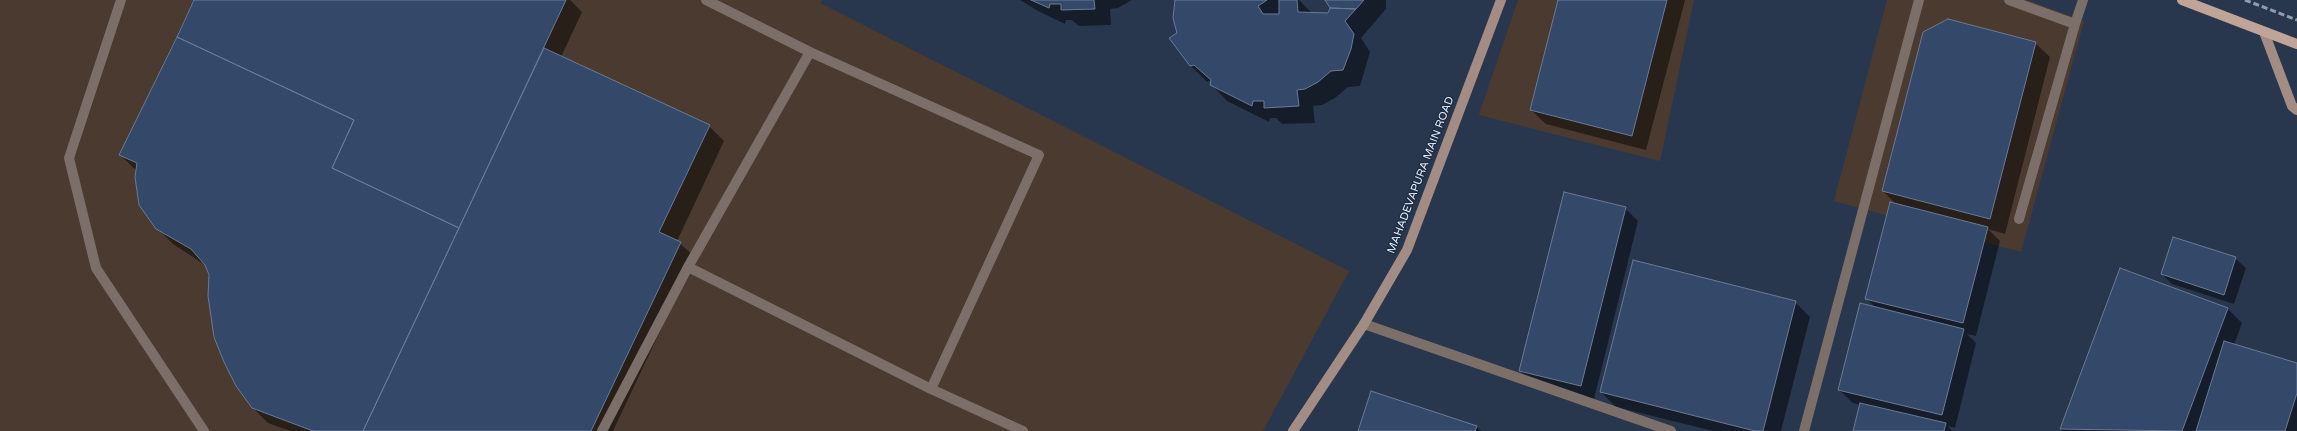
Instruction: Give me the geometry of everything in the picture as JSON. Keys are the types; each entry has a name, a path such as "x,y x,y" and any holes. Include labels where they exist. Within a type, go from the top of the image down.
{"main road":[{"path":"2182,0 2297,44"}],"street":[{"name":"MAHADEVAPURA MAIN ROAD","path":"1293,431 1364,324 1407,250 1500,0"},
{"path":"2264,32 2292,106 2297,110"}],"lane":[{"path":"121,0 69,158 96,268 204,431"},
{"path":"706,0 810,52 1039,155 931,389"},
{"path":"1804,431 1920,0"},
{"path":"2009,0 2075,24"},
{"path":"2019,219 2083,0"},
{"path":"602,431 688,267 810,52"},
{"path":"688,267 931,389 1023,431"},
{"path":"1364,324 1671,431"}],"shaded area":[{"path":"0,0 822,0 820,3 1349,271 1263,431 0,431"},
{"path":"1518,0 1694,0 1660,161 1479,115"},
{"path":"1887,0 2027,0 2084,21 2021,252 1834,201"}],"building":[{"path":"194,0 566,0 459,228 332,168 354,120 177,37"},
{"path":"1031,0 1094,0 1095,9 1061,10 1061,4 1050,4 1049,8"},
{"path":"1175,0 1267,0 1258,6 1263,14 1279,14 1279,0 1297,0 1298,12 1328,13 1330,8 1356,9 1345,21 1354,34 1351,49 1343,70 1331,71 1318,82 1305,89 1297,90 1299,106 1264,108 1264,101 1253,101 1252,106 1210,85 1211,80 1194,65 1190,66 1169,38 1177,33 1173,18"},
{"path":"1325,0 1364,0 1356,9 1330,8"},
{"path":"1558,0 1667,0 1632,136 1530,110"},
{"path":"1948,19 2036,42 1990,219 1882,191 1923,32"},
{"path":"177,37 354,120 332,168 459,228 363,431 313,431 252,408 236,386 214,337 208,296 209,275 205,265 191,249 156,229 139,205 135,177 137,163 119,155"},
{"path":"544,48 710,125 659,232 681,242 591,431 363,431"},
{"path":"1564,192 1626,207 1581,386 1519,371"},
{"path":"1890,202 1988,227 1963,323 1865,299"},
{"path":"2173,237 2236,257 2224,295 2161,274"},
{"path":"1633,260 1796,301 1763,431 1755,431 1600,392"},
{"path":"2120,268 2228,308 2182,431 2060,429"},
{"path":"1860,303 1964,329 1942,415 1838,390"},
{"path":"2224,341 2297,363 2297,393 2285,431 2196,431"},
{"path":"1371,391 1477,426 1475,431 1358,431"},
{"path":"1860,403 1946,423 1944,431 1853,431"}],"railway":[{"path":"2245,0 2297,20"}]}
